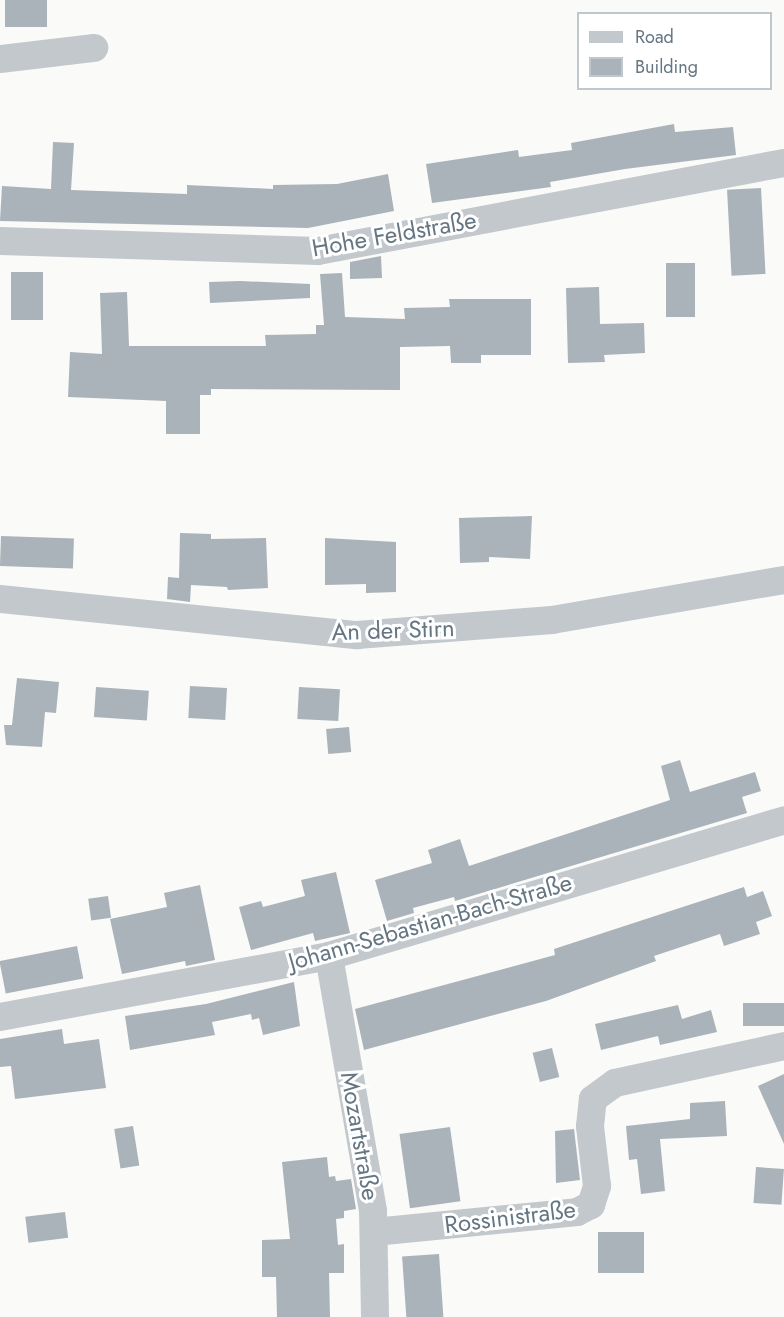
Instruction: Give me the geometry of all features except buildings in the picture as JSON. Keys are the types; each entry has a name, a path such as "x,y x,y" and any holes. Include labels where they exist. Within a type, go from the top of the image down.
{"street":[{"path":"0,59 94,48"},
{"name":"Hohe Feldstraße","path":"0,242 318,251 784,163"},
{"name":"An der Stirn","path":"0,599 357,635 552,620 784,580"},
{"name":"Johann-Sebastian-Bach-Straße","path":"0,1017 329,956 784,820"},
{"name":"Mozartstraße","path":"329,956 374,1232 375,1317"},
{"name":"Rossinistraße","path":"374,1232 577,1212 591,1205 597,1186 590,1126 593,1099 615,1083 784,1046"}]}
